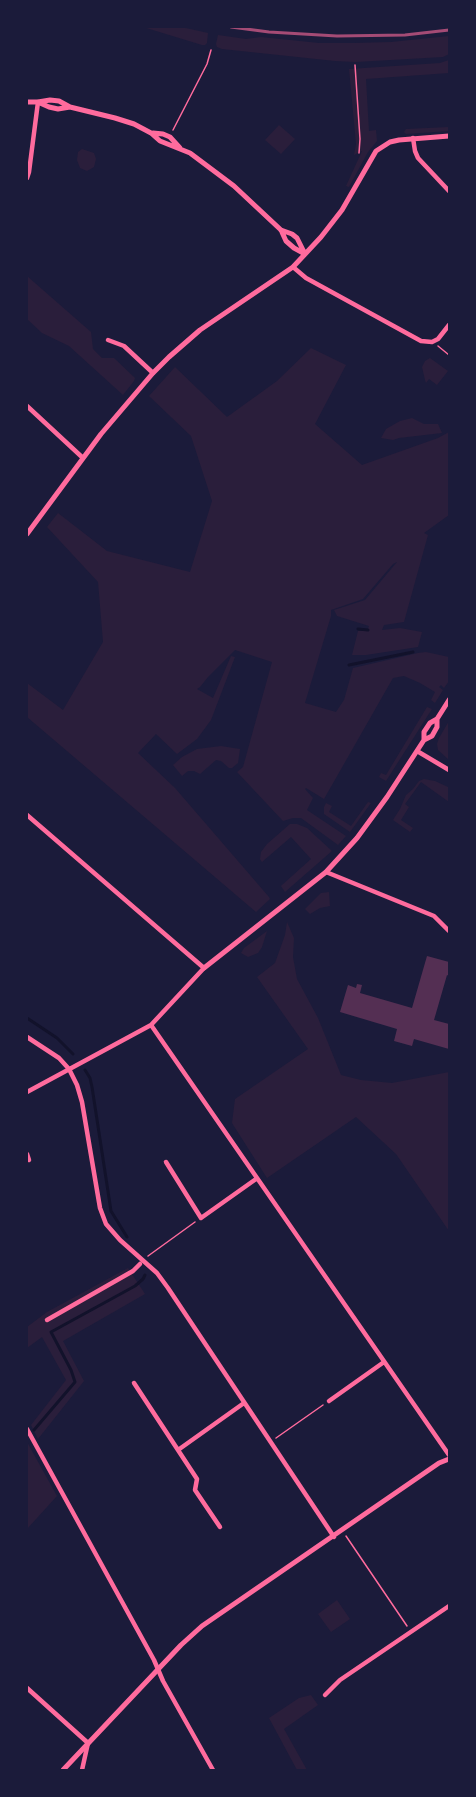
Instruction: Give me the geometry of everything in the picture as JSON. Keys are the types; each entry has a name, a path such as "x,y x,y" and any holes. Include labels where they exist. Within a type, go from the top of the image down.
{"street":[{"path":"27,102 38,102 54,108 70,107 115,118 151,133 160,141 180,148 223,177 281,230 297,238 305,254"},
{"path":"27,178 38,102"},
{"path":"27,534 83,458 153,373 200,330 293,267 305,254 335,220 376,151 390,142 449,136"},
{"path":"413,138 418,158 449,191"},
{"path":"281,230 286,241 305,254"},
{"path":"293,267 306,278 421,341 435,341 449,325"},
{"path":"108,340 124,346 153,373"},
{"path":"27,406 83,458"},
{"path":"27,1092 151,1025 204,968 326,872 357,838 417,752 430,723 437,719 449,700"},
{"path":"417,752 449,770"},
{"path":"27,815 204,968"},
{"path":"326,872 434,916 449,931"},
{"path":"63,1770 181,1645 202,1626 449,1457 151,1025"},
{"path":"27,1037 59,1058 69,1069 77,1085 100,1208 106,1224 120,1240 157,1273 334,1537"},
{"path":"166,1162 201,1218 256,1179"},
{"path":"47,1320 134,1271 140,1264"},
{"path":"329,1401 384,1362"},
{"path":"134,1383 197,1479 195,1490 220,1527"},
{"path":"178,1450 244,1403"},
{"path":"27,1429 213,1770"},
{"path":"325,1695 340,1680 449,1606"},
{"path":"27,1688 88,1743"},
{"path":"82,1770 88,1743"}],"path":[{"path":"172,132 212,50"},
{"path":"355,65 359,153"},
{"path":"435,341 437,346 449,355"},
{"path":"149,1256 201,1218"},
{"path":"271,1442 329,1401"},
{"path":"346,1537 411,1632"}],"shaded area":[{"path":"143,27 181,27 208,33 207,43 202,45"},
{"path":"218,35 319,43 391,42 449,36 449,54 443,57 335,61 222,49 216,44"},
{"path":"449,60 449,73 366,79 369,131 376,130 377,141 368,152 349,187 346,186 362,151 354,155 356,144 349,69 440,63"},
{"path":"279,125 295,139 281,154 265,140"},
{"path":"449,127 449,131 406,134 404,132 406,129"},
{"path":"82,149 94,153 96,159 94,167 87,171 80,168 77,160 78,152"},
{"path":"27,276 91,332 93,349 102,358 114,358 135,378 123,395 69,346 42,333 27,319"},
{"path":"311,348 346,365 315,424 362,465 449,432 449,515 424,533 428,535 404,622 384,625 382,630 400,628 422,632 418,647 352,655 358,631 367,631 369,626 337,616 334,610 365,600 397,562 363,599 331,610 305,703 336,712 344,700 353,668 418,653 426,652 449,657 449,681 444,688 441,685 439,687 443,690 435,703 431,700 435,692 420,683 404,676 393,678 324,799 305,789 313,798 307,810 346,836 338,845 301,818 283,821 237,772 243,767 272,662 235,650 197,689 213,698 231,656 235,657 211,720 197,739 177,754 156,734 138,753 175,788 269,897 270,899 256,912 27,717 27,683 63,710 103,642 98,582 47,527 58,513 107,551 190,572 212,501 191,436 149,396 175,367 227,417 277,381"},
{"path":"430,358 448,371 437,385 429,379 426,383 425,380 422,367"},
{"path":"412,418 424,424 438,424 442,433 393,440 381,438 386,429 400,421"},
{"path":"427,707 432,709 386,781 379,777 381,773 386,775"},
{"path":"449,721 449,760 438,750 437,744"},
{"path":"221,746 240,749 238,763 232,768 216,760 200,774 188,771 182,776 173,765 197,749"},
{"path":"424,779 448,787 449,802 421,782 405,804 409,807 401,820 413,828 410,832 393,820 406,795 419,781"},
{"path":"368,802 371,803 350,832 324,814 326,803 332,806 329,812 351,826"},
{"path":"290,824 307,828 332,851 285,892 281,886 311,859 291,837 262,862 260,859 261,852 267,844"},
{"path":"329,892 330,906 320,908 310,914 305,909 321,893"},
{"path":"287,922 294,938 293,957 297,979 318,1018 341,1075 361,1080 392,1083 449,1072 449,1231 396,1154 356,1117 267,1178 232,1123 235,1099 308,1049 257,977 275,963"},
{"path":"267,931 258,953 248,957 241,953 244,948"},
{"path":"128,1268 145,1294 63,1341 84,1381 38,1439 31,1425 66,1380 42,1337 27,1348 27,1327 47,1312"},
{"path":"27,1442 57,1496 27,1529"},
{"path":"337,1600 350,1619 331,1632 318,1614"},
{"path":"311,1695 318,1705 284,1729 307,1770 297,1770 269,1718 299,1698"}],"building":[{"path":"427,956 449,962 449,976 447,975 434,1020 449,1024 449,1049 414,1039 412,1046 394,1041 397,1029 340,1012 348,985 356,988 357,984 362,985 360,993 412,1008"}],"waterway":[{"path":"358,629 368,630"},
{"path":"349,665 413,652"},
{"path":"27,1018 57,1038 73,1054"},
{"path":"85,1070 92,1087 111,1211 127,1237"},
{"path":"34,1430 75,1382 51,1332 135,1286 145,1275"}],"railway":[{"path":"231,27 337,36 405,35 449,30"}]}
